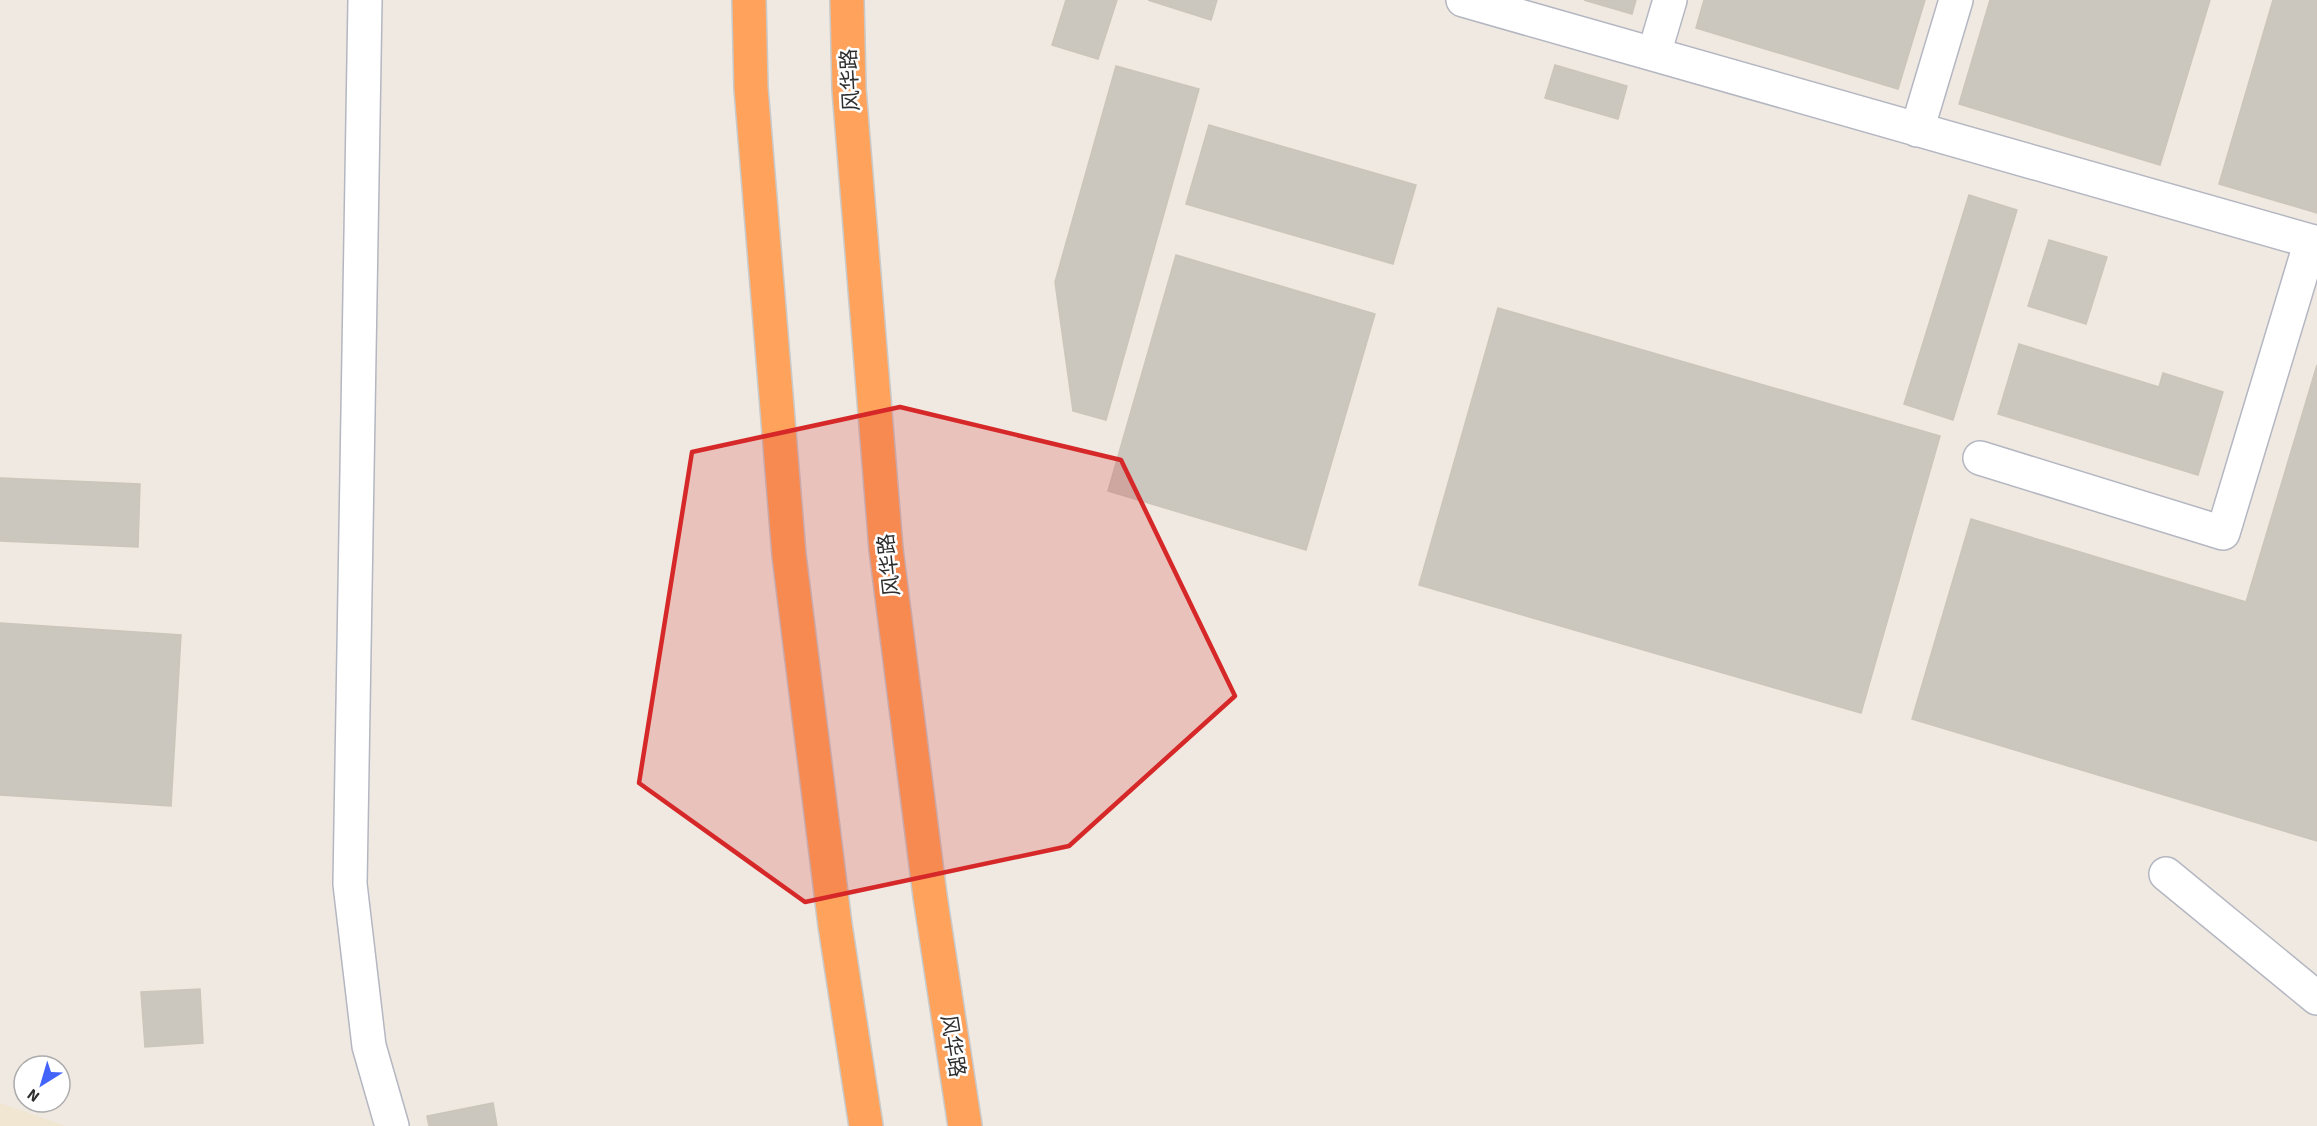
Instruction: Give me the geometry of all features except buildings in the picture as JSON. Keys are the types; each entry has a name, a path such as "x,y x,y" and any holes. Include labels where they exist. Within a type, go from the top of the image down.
{"highway":[{"path":"749,0 751,88 789,555 835,925 866,1126"},
{"name":"风华路","path":"847,0 849,89 886,549 930,896 965,1126"}],"street":[{"path":"365,0 350,884 369,1046 392,1126"},
{"path":"1463,0 2314,242 2223,533 1980,458"},
{"path":"1654,54 1670,0"},
{"path":"1917,130 1956,0"},
{"path":"2166,874 2317,999"}],"highlighted area":[{"path":"900,407 1121,460 1235,696 1069,846 805,902 639,783 692,452"}],"shaded area":[{"path":"0,1103 12,1107 12,1114 32,1114 66,1126 0,1126"}]}
